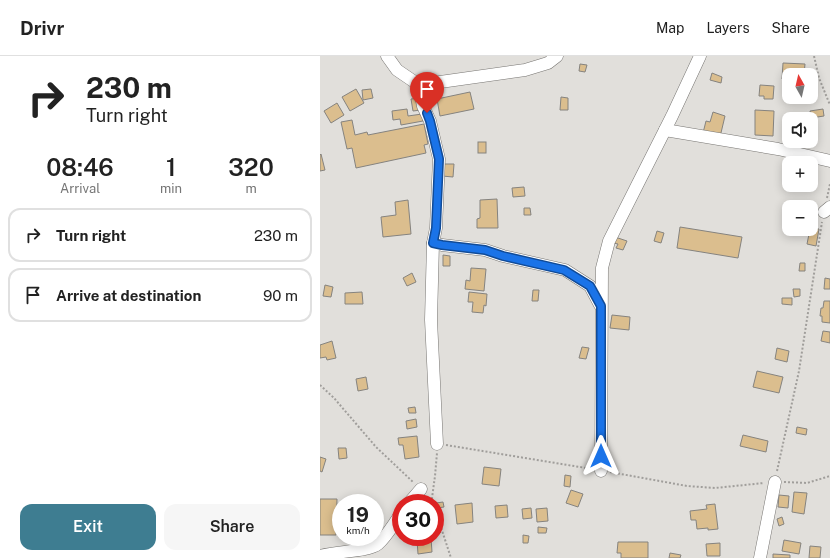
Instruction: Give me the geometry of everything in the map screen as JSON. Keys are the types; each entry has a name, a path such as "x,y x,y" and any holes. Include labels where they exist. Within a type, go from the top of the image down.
{"street":[{"path":"387,56 397,70 419,85 525,70 548,63 557,56"},
{"path":"601,471 602,268 609,241 665,130 700,56"},
{"path":"419,85 423,106 430,121 439,159 436,228 433,243 431,320 437,444"},
{"path":"665,130 778,149 830,161"},
{"path":"433,243 485,250 503,256 564,270 590,286 601,306"},
{"path":"760,558 775,482"},
{"path":"417,494 421,489"},
{"path":"320,556 329,553 359,550 377,544 392,525"}],"path":[{"path":"814,56 819,78 830,105"},
{"path":"775,482 798,371 827,210 830,184"},
{"path":"320,385 334,398 376,447 427,494"},
{"path":"433,494 437,444 687,486 715,488 775,482 807,483 830,476"},
{"path":"444,538 451,558"}],"building":[{"path":"783,63 805,64 805,68 783,68"},
{"path":"580,64 587,65 585,72 579,71"},
{"path":"712,73 722,77 721,83 710,80"},
{"path":"760,85 774,86 773,99 764,99 764,96 759,96"},
{"path":"356,89 364,103 350,111 342,97"},
{"path":"371,89 373,98 363,100 362,90"},
{"path":"470,92 474,109 440,116 437,99"},
{"path":"561,97 568,98 568,110 560,110"},
{"path":"419,98 421,110 413,111 411,99"},
{"path":"337,103 344,115 331,123 324,111"},
{"path":"407,109 408,116 422,114 423,121 401,125 400,119 393,120 392,111"},
{"path":"823,109 824,116 818,117 818,112 810,111"},
{"path":"755,110 774,111 773,136 755,135"},
{"path":"713,112 725,116 720,137 703,133 706,121 710,122"},
{"path":"352,120 355,135 367,132 368,135 424,124 428,144 424,145 426,153 356,168 352,148 347,149 341,122"},
{"path":"478,142 486,142 486,153 478,153"},
{"path":"321,154 325,170 320,171 320,155"},
{"path":"442,164 454,164 453,177 442,176"},
{"path":"524,187 525,196 513,197 512,188"},
{"path":"497,199 498,228 477,228 477,219 480,218 480,200"},
{"path":"408,200 411,234 383,237 381,217 396,215 395,202"},
{"path":"524,208 530,208 531,215 524,215"},
{"path":"680,227 742,237 738,258 677,248"},
{"path":"657,231 664,233 661,243 654,241"},
{"path":"809,236 818,236 816,246 807,244"},
{"path":"615,237 627,241 623,250 616,248 618,244 613,243"},
{"path":"443,255 450,256 450,266 443,266"},
{"path":"800,263 805,263 805,271 799,271"},
{"path":"471,268 486,269 484,291 465,289 466,280 470,281"},
{"path":"412,273 416,282 407,286 403,278"},
{"path":"825,278 830,279 830,289 824,289"},
{"path":"325,285 333,287 331,297 323,296"},
{"path":"793,289 800,289 800,296 794,297"},
{"path":"533,290 539,290 538,301 532,301"},
{"path":"362,292 363,304 345,304 345,293"},
{"path":"469,292 487,294 486,306 484,305 483,313 472,312 473,302 468,302"},
{"path":"782,298 792,298 792,305 782,304"},
{"path":"824,301 830,301 830,323 822,322 822,316 820,316"},
{"path":"612,315 630,317 629,330 610,328"},
{"path":"823,331 830,332 830,343 821,341"},
{"path":"332,341 336,358 327,360 326,357 320,358 320,345"},
{"path":"582,347 589,348 586,359 579,358"},
{"path":"777,348 789,351 787,362 775,359"},
{"path":"757,371 783,377 779,393 753,387"},
{"path":"366,377 368,389 358,391 356,379"},
{"path":"415,407 416,413 409,413 408,408"},
{"path":"416,419 417,427 407,429 406,421"},
{"path":"797,427 807,429 806,435 796,433"},
{"path":"743,435 768,441 766,452 740,446"},
{"path":"417,436 419,457 405,459 403,445 399,445 398,438"},
{"path":"338,448 346,448 347,458 339,459"},
{"path":"320,457 326,459 322,472 320,471"},
{"path":"484,467 501,469 499,486 482,484"},
{"path":"565,475 571,476 570,487 564,486"},
{"path":"571,490 583,494 578,507 566,503"},
{"path":"794,492 807,493 804,514 792,512"},
{"path":"779,495 789,496 788,508 778,507"},
{"path":"320,499 332,499 332,535 320,535"},
{"path":"472,503 473,522 457,524 455,505"},
{"path":"715,504 718,529 697,529 696,520 691,520 690,511 707,509 706,505"},
{"path":"507,505 508,517 496,518 495,506"},
{"path":"531,508 532,518 523,519 522,509"},
{"path":"547,508 548,521 537,522 536,509"},
{"path":"782,517 784,524 779,526 777,519"},
{"path":"538,527 547,528 546,533 538,533"},
{"path":"523,535 529,536 528,543 523,543"},
{"path":"784,540 801,543 799,554 782,551"},
{"path":"618,542 648,542 648,558 621,558 621,553 617,553"},
{"path":"720,543 720,556 707,556 706,544"},
{"path":"417,546 432,546 432,552 418,554"},
{"path":"810,546 821,547 820,558 809,558"},
{"path":"670,553 681,555 680,558 669,558"},
{"path":"773,554 790,555 790,558 773,558"}],"route":[{"path":"427,113 439,159 436,228 433,243 485,250 503,256 564,270 590,286 601,306 601,456"}]}
